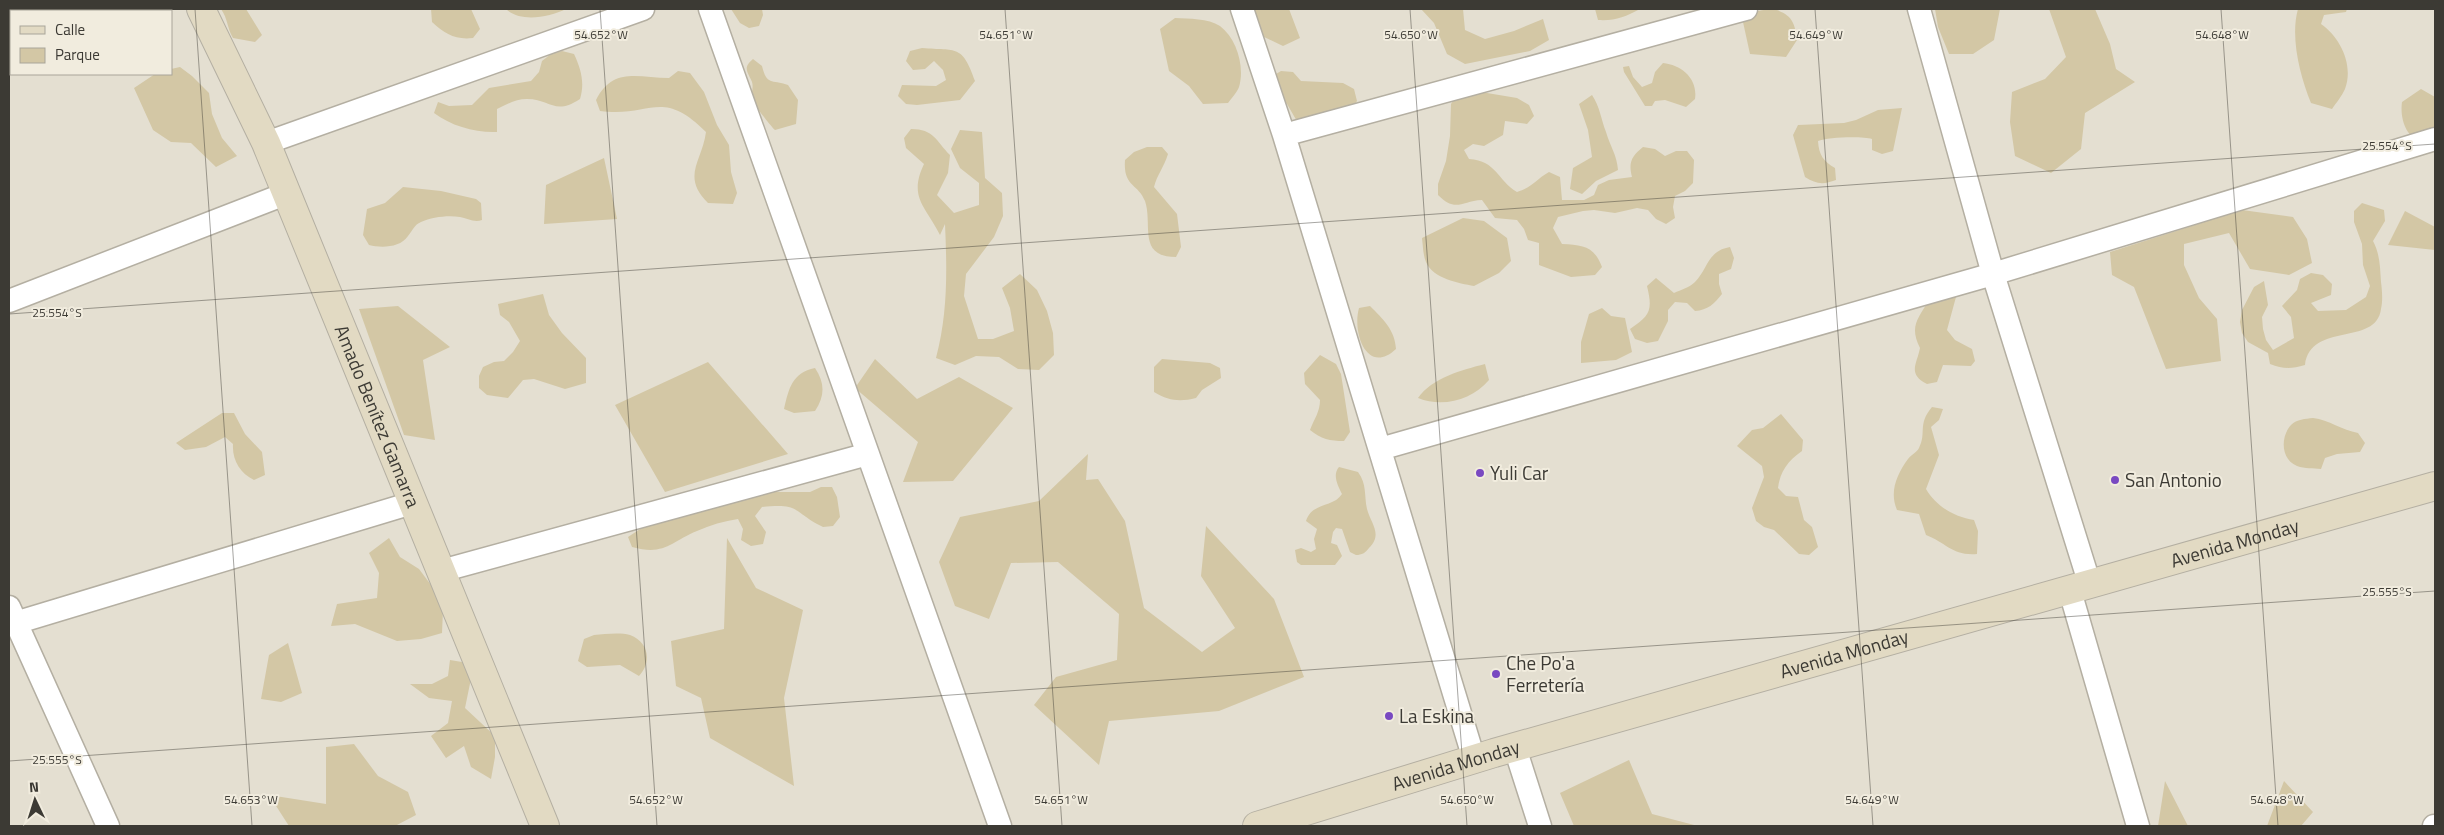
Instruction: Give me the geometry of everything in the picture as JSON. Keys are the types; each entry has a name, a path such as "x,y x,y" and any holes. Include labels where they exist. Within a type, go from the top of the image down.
{"main road":[{"name":"Amado Benítez Gamarra","path":"201,9 266,143 285,194 545,826"},
{"name":"Avenida Monday","path":"1257,826 1474,759 2435,486"}],"street":[{"path":"266,143 643,9"},
{"path":"710,9 1000,826"},
{"path":"1242,9 1284,135 1474,759"},
{"path":"1284,135 1746,9"},
{"path":"1919,9 2080,588 2138,826"},
{"path":"1380,449 1993,274 2435,139"},
{"path":"9,301 285,194"},
{"path":"441,571 868,454"},
{"path":"108,826 12,615 412,503"},
{"path":"1516,748 1540,826"}],"green space":[{"path":"221,9 246,9 262,35 255,42 233,38"},
{"path":"431,9 471,9 480,29 473,38 461,38 451,35 441,30 432,22"},
{"path":"506,9 566,9 544,16 527,17 519,16"},
{"path":"731,9 762,9 763,15 759,26 749,28 740,23"},
{"path":"1250,9 1289,9 1300,38 1283,46 1262,36"},
{"path":"1421,9 1463,9 1465,30 1485,39 1514,31 1543,19 1549,40 1530,51 1465,64 1447,54 1434,23"},
{"path":"1595,9 1640,9 1620,18 1598,20"},
{"path":"1935,9 2000,9 1994,40 1973,54 1949,54 1938,27"},
{"path":"2049,9 2095,9 2110,44 2116,69 2135,82 2085,113 2081,149 2051,173 2015,156 2010,122 2012,92 2045,79 2066,57"},
{"path":"2298,9 2347,9 2346,12 2324,15 2321,24 2334,36 2344,52 2348,71 2345,89 2332,109 2311,103 2307,92 2297,56 2295,32"},
{"path":"1777,10 1787,15 1792,21 1797,40 1786,57 1750,54 1743,22 1750,15 1758,11"},
{"path":"1175,18 1198,19 1215,23 1231,38 1240,62 1241,79 1238,89 1228,103 1203,104 1189,86 1169,71 1160,29"},
{"path":"922,48 951,50 962,55 975,81 960,100 917,105 906,104 898,96 902,85 936,86 946,80 943,70 934,61 925,69 913,70 906,61 910,51"},
{"path":"562,51 574,54 582,76 580,99 571,104 558,106 527,99 512,102 497,109 497,132 464,128 448,122 434,113 438,102 449,106 472,105 489,88 531,81 539,72 542,61 551,54"},
{"path":"753,59 762,66 766,77 770,81 788,85 798,100 796,124 775,130 753,102 753,87 747,68"},
{"path":"1663,63 1682,70 1691,79 1694,85 1695,99 1686,107 1665,100 1655,101 1652,106 1645,106 1624,72 1623,67 1629,66 1633,77 1642,87 1652,83 1655,72"},
{"path":"180,67 209,93 212,114 222,138 237,156 216,167 191,143 171,142 153,130 134,88 154,75 172,75 172,69"},
{"path":"678,71 690,73 704,92 717,125 729,145 731,172 737,193 733,204 708,203 696,185 695,169 706,132 691,118 666,107 617,112 600,111 596,100 610,82 628,76 669,78"},
{"path":"1281,71 1293,72 1301,81 1343,83 1354,89 1357,101 1350,111 1298,123 1287,104 1279,97 1271,77"},
{"path":"2421,89 2435,97 2435,144 2421,142 2414,138 2404,124 2402,102"},
{"path":"1481,92 1517,98 1529,105 1534,116 1527,124 1505,121 1503,135 1484,146 1473,144 1464,150 1469,159 1486,163 1517,192 1527,188 1549,172 1560,177 1562,200 1584,200 1594,195 1598,185 1609,180 1632,177 1630,167 1632,160 1643,147 1655,149 1665,156 1676,151 1687,151 1694,160 1693,183 1685,191 1675,196 1673,207 1675,218 1666,224 1656,219 1648,210 1637,208 1615,213 1594,210 1583,211 1558,217 1553,228 1562,244 1587,248 1599,260 1602,267 1595,275 1571,277 1539,265 1539,243 1528,240 1524,229 1517,220 1495,218 1482,200 1454,205 1438,195 1438,184 1446,161 1450,136 1451,104 1457,94"},
{"path":"1592,95 1599,109 1615,155 1618,170 1596,181 1582,194 1570,189 1573,168 1592,157 1588,130 1579,104"},
{"path":"1902,108 1893,151 1882,154 1872,150 1872,139 1861,137 1818,141 1822,157 1835,168 1836,180 1820,183 1805,177 1793,135 1798,125 1844,123 1878,110"},
{"path":"911,129 925,131 930,134 950,155 948,173 937,195 954,213 979,205 979,183 960,168 951,149 960,130 982,132 985,178 1002,193 1003,216 994,237 966,274 964,296 978,339 993,339 1014,331 1010,308 1002,288 1020,274 1037,290 1047,311 1053,333 1054,355 1039,370 1018,369 999,357 976,356 955,365 936,358 945,308 945,224 940,235 918,194 918,185 924,164 906,148 904,138"},
{"path":"1147,147 1162,147 1168,154 1154,187 1177,214 1181,247 1176,257 1164,256 1151,245 1145,201 1126,175 1125,160 1134,152"},
{"path":"604,158 617,219 544,224 546,185"},
{"path":"403,187 441,191 476,199 481,203 482,220 473,221 455,216 445,216 425,220 415,226 405,240 400,243 385,247 369,245 363,235 367,209 385,203"},
{"path":"2362,203 2384,210 2385,221 2373,241 2379,261 2382,295 2381,309 2377,321 2368,328 2330,338 2319,343 2310,352 2305,365 2287,368 2270,364 2268,353 2248,342 2242,333 2240,322 2242,310 2254,287 2264,281 2268,305 2262,317 2263,329 2266,340 2273,350 2294,338 2291,317 2282,306 2297,290 2300,279 2311,273 2323,275 2332,284 2331,295 2311,303 2318,311 2346,310 2366,297 2370,286 2363,265 2362,244 2354,222 2354,211"},
{"path":"2242,210 2293,217 2307,239 2312,263 2289,275 2250,269 2229,233 2184,244 2184,265 2199,298 2217,319 2221,361 2166,369 2134,287 2112,275 2110,252"},
{"path":"2405,211 2435,227 2435,250 2388,245"},
{"path":"1463,218 1484,221 1507,238 1511,261 1499,273 1474,286 1440,276 1429,268 1424,253 1422,238"},
{"path":"1730,247 1734,258 1731,269 1719,274 1722,294 1713,304 1707,308 1695,311 1687,303 1675,302 1668,310 1668,321 1658,341 1647,343 1635,339 1630,329 1646,316 1650,307 1647,286 1656,278 1674,293 1685,288 1695,282 1712,256 1722,249"},
{"path":"1951,293 1956,297 1947,330 1955,340 1972,349 1975,361 1971,366 1943,365 1937,382 1927,384 1915,372 1920,348 1915,334 1916,323 1929,300"},
{"path":"543,294 549,315 562,333 586,358 586,383 565,389 534,379 523,380 508,398 487,395 479,388 479,376 483,367 494,362 504,361 520,341 509,322 500,315 498,304"},
{"path":"398,306 450,347 423,360 435,440 404,435 359,309"},
{"path":"1370,306 1391,330 1395,342 1396,349 1386,356 1377,358 1370,354 1364,348 1360,339 1357,318 1359,308"},
{"path":"1602,308 1611,316 1625,318 1632,352 1616,360 1581,363 1581,342 1589,314"},
{"path":"1320,355 1336,364 1341,374 1350,432 1344,441 1326,439 1310,430 1318,412 1320,400 1305,384 1304,373"},
{"path":"875,359 917,399 959,377 1013,408 953,481 903,482 918,442 855,388"},
{"path":"1162,359 1210,363 1220,368 1221,378 1202,390 1196,398 1185,400 1170,399 1154,392 1154,367"},
{"path":"708,362 788,454 665,492 615,405"},
{"path":"1485,364 1489,380 1474,393 1447,402 1428,401 1418,398 1439,380 1457,372"},
{"path":"815,368 821,379 822,395 815,411 794,413 784,409 790,388 796,378 807,370"},
{"path":"1932,407 1943,409 1939,420 1931,427 1939,455 1926,489 1935,501 1946,510 1974,520 1978,531 1977,554 1955,551 1926,535 1919,514 1897,510 1894,497 1895,483 1908,459 1919,448 1923,424 1927,413"},
{"path":"222,413 234,413 245,434 262,452 265,475 254,480 245,474 236,461 233,444 225,437 206,447 185,450 176,443"},
{"path":"1781,414 1803,440 1802,451 1786,467 1778,488 1786,496 1798,497 1804,520 1812,527 1818,547 1809,555 1799,554 1774,530 1764,527 1756,521 1752,508 1764,477 1762,466 1737,446 1752,430 1763,428"},
{"path":"2313,418 2358,433 2365,443 2360,452 2337,454 2325,458 2321,469 2303,468 2292,463 2285,454 2284,448 2287,430 2296,422"},
{"path":"1088,454 1086,480 1098,479 1125,521 1144,608 1202,652 1235,628 1201,576 1206,526 1274,599 1304,677 1219,711 1109,721 1099,765 1034,705 1056,677 1117,660 1119,614 1058,562 1011,563 989,619 955,606 939,562 960,517 1039,501"},
{"path":"1339,467 1358,472 1361,476 1367,509 1376,533 1375,538 1366,551 1356,555 1350,552 1342,529 1336,528 1333,532 1331,543 1337,545 1342,556 1335,565 1301,565 1297,562 1295,550 1301,548 1311,552 1316,549 1314,539 1317,529 1306,521 1309,515 1342,494 1336,477"},
{"path":"821,487 832,487 837,497 840,517 833,526 823,527 796,510 784,506 775,506 762,507 755,516 766,532 763,544 751,546 741,540 743,529 738,519 707,527 660,549 652,550 632,547 628,537 657,518 762,492 810,492"},
{"path":"389,538 400,557 419,569 434,589 443,610 442,633 421,639 397,641 355,624 331,626 337,604 377,598 379,573 369,553"},
{"path":"727,538 756,588 803,610 784,698 794,786 710,738 701,698 676,686 671,641 724,629"},
{"path":"626,634 641,642 645,647 647,659 646,665 639,676 620,665 587,667 578,661 584,639 594,635"},
{"path":"288,643 302,693 281,702 261,699 269,655"},
{"path":"450,660 474,664 465,708 495,736 495,757 491,779 471,767 464,746 446,758 431,736 448,723 452,701 429,698 410,684 432,684 448,676"},
{"path":"354,744 378,776 408,792 416,815 395,826 289,826 269,795 326,804 326,747"},
{"path":"1629,760 1652,814 1698,826 1574,826 1560,793"},
{"path":"2165,781 2188,826 2158,826"},
{"path":"2284,781 2313,812 2301,826 2267,826"}],"place":[{"name":"Yuli Car","path":"1480,473"},
{"name":"San Antonio","path":"2115,480"},
{"name":"Che Po'a Ferretería","path":"1496,674"},
{"name":"La Eskina","path":"1389,716"}]}
